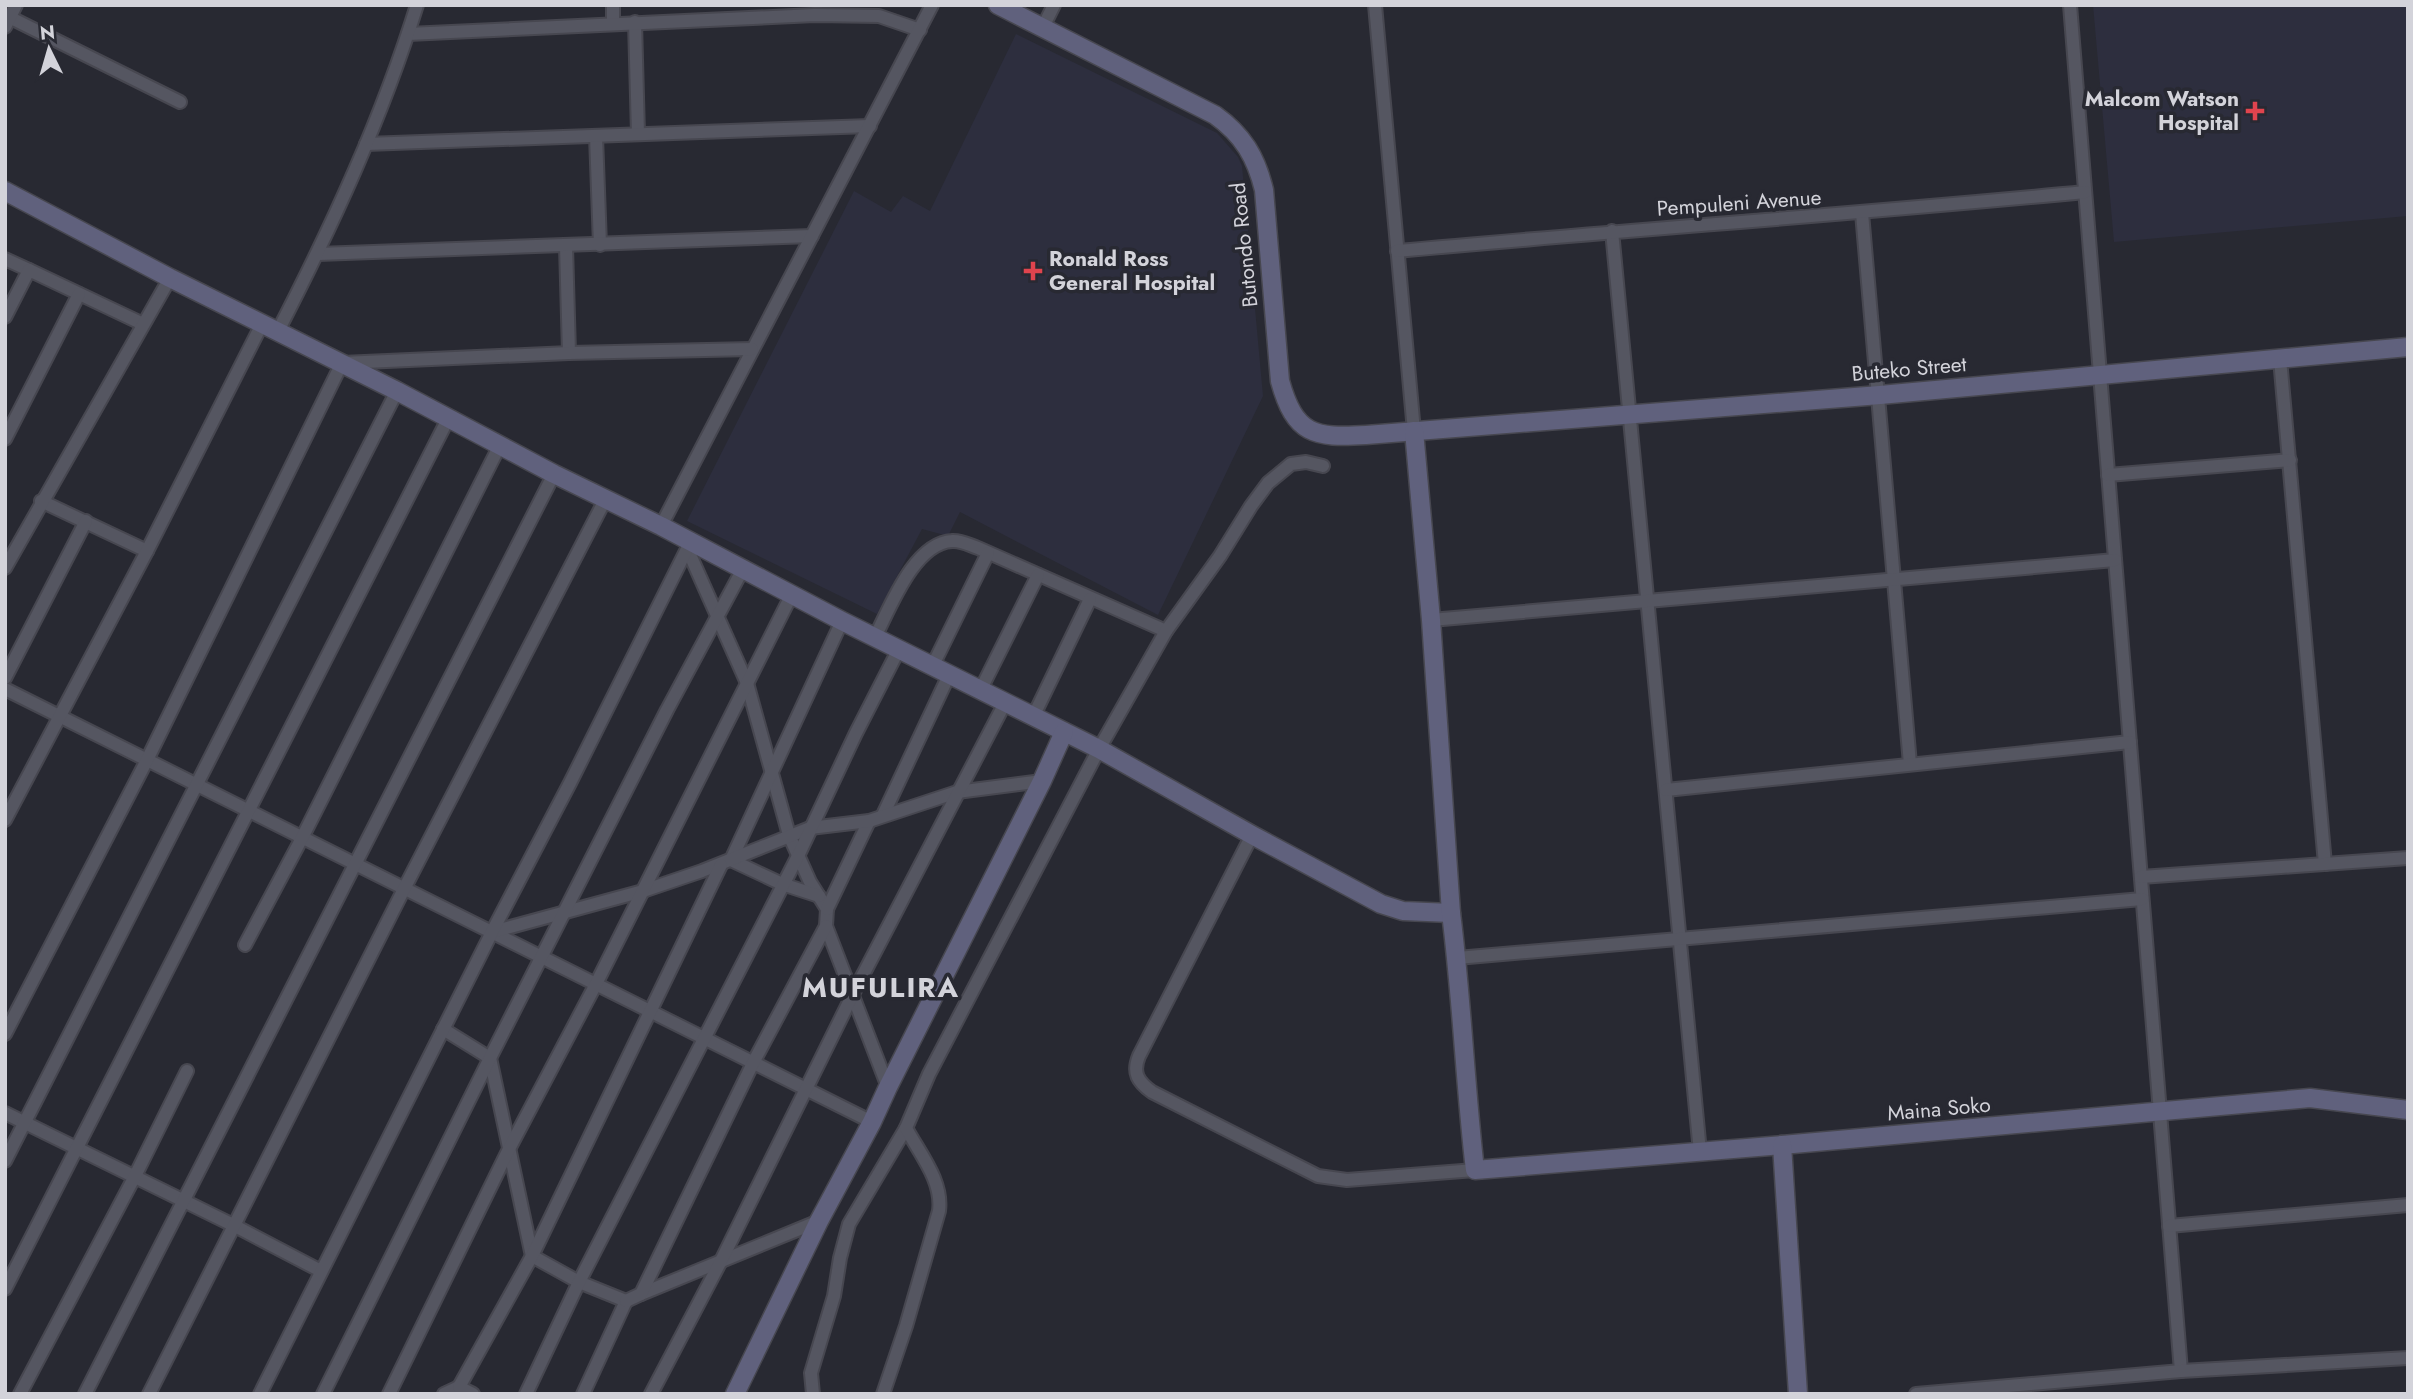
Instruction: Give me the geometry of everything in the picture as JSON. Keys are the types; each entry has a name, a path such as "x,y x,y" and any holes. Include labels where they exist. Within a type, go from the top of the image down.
{"street":[{"path":"5,820 270,328 318,254 366,144 417,5"},
{"path":"613,5 613,23"},
{"path":"662,526 932,5"},
{"name":"Butondo Road","path":"998,5 1215,115 1233,128 1251,151 1264,190 1280,381 1287,405 1304,427 1329,436 1414,431"},
{"path":"1042,27 1054,5"},
{"path":"1252,835 1139,1056 1136,1077 1152,1092 1318,1176 1358,1180 1475,1170 1466,1099 1457,958 1451,913 1431,620 1375,5"},
{"path":"2070,5 2181,1371"},
{"path":"408,34 815,15 867,15 920,30"},
{"path":"9,16 180,102"},
{"path":"635,22 638,134"},
{"path":"366,144 870,126"},
{"path":"596,135 600,245"},
{"path":"5,191 554,474 662,526 689,544 744,567 842,621 1099,749 1381,904 1404,911 1451,913"},
{"name":"Pempuleni Avenue","path":"1396,251 2085,192"},
{"path":"1863,213 1910,764"},
{"path":"1612,231 1700,1152"},
{"path":"318,254 812,236"},
{"path":"566,246 569,353"},
{"path":"5,259 143,324"},
{"path":"5,317 29,271"},
{"path":"5,568 170,278"},
{"path":"5,439 79,295"},
{"name":"Buteko Street","path":"1414,431 1880,395 2408,347"},
{"path":"342,363 569,353 752,349"},
{"path":"2280,359 2325,864"},
{"path":"5,1034 147,760 342,363"},
{"path":"5,1161 397,391"},
{"path":"5,1289 448,419"},
{"path":"245,944 302,838 500,445"},
{"path":"2108,475 2290,460"},
{"path":"813,1394 811,1373 831,1307 849,1224 906,1128 955,1023 1099,749 1166,631 1220,556 1261,492 1291,464 1306,462 1323,467"},
{"path":"85,1394 554,474"},
{"path":"149,1394 404,889 605,500"},
{"path":"41,501 148,551"},
{"path":"5,678 86,522"},
{"path":"875,637 912,567 922,556 947,541 988,553 1166,631"},
{"path":"689,544 747,683 789,835 827,909"},
{"path":"260,1394 689,544"},
{"path":"933,665 988,553"},
{"path":"1431,620 2115,560"},
{"path":"323,1394 667,710 744,567"},
{"path":"981,689 1038,575"},
{"path":"389,1394 509,1149 596,984 792,594"},
{"path":"1033,717 1090,598"},
{"path":"457,1390 532,1256 649,1011 772,772 842,621"},
{"path":"526,1394 579,1282 798,856 899,649"},
{"path":"883,815 949,674"},
{"path":"5,689 872,1122"},
{"path":"651,1394 722,1259 853,994 1005,702"},
{"path":"735,1394 819,1221 872,1122 1042,781 1064,732"},
{"path":"1665,790 2130,742"},
{"path":"492,932 643,891 726,863 810,828 869,821 957,792 1042,781"},
{"path":"641,1294 753,1063 826,926 827,909 869,821"},
{"path":"2141,877 2408,858"},
{"path":"726,863 819,897"},
{"path":"1457,958 2142,899"},
{"path":"826,926 888,1087"},
{"path":"443,1029 490,1058 532,1256 579,1282 626,1301"},
{"path":"20,1394 187,1071"},
{"name":"Maina Soko","path":"1475,1170 2310,1098 2408,1110"},
{"path":"5,1112 321,1271"},
{"path":"883,1394 906,1326 941,1199 936,1182 906,1128"},
{"path":"1782,1145 1798,1394"},
{"path":"2169,1226 2408,1205"},
{"path":"583,1394 626,1301 819,1221"},
{"path":"1916,1394 2181,1371 2408,1358"},
{"path":"444,1394 457,1390 473,1394"}],"shaded area":[{"name":"Malcom Watson Hospital","path":"2093,5 2408,5 2408,216 2114,242"},
{"name":"Ronald Ross General Hospital","path":"1016,34 1217,133 1238,157 1242,166 1263,396 1158,615 960,512 948,536 922,529 877,614 687,521 854,191 891,212 903,196 930,211"}],"place":[{"name":"Malcom Watson Hospital","path":"2255,111"},
{"name":"Ronald Ross General Hospital","path":"1033,271"}],"district":[{"name":"MUFULIRA","path":"881,987"}]}
